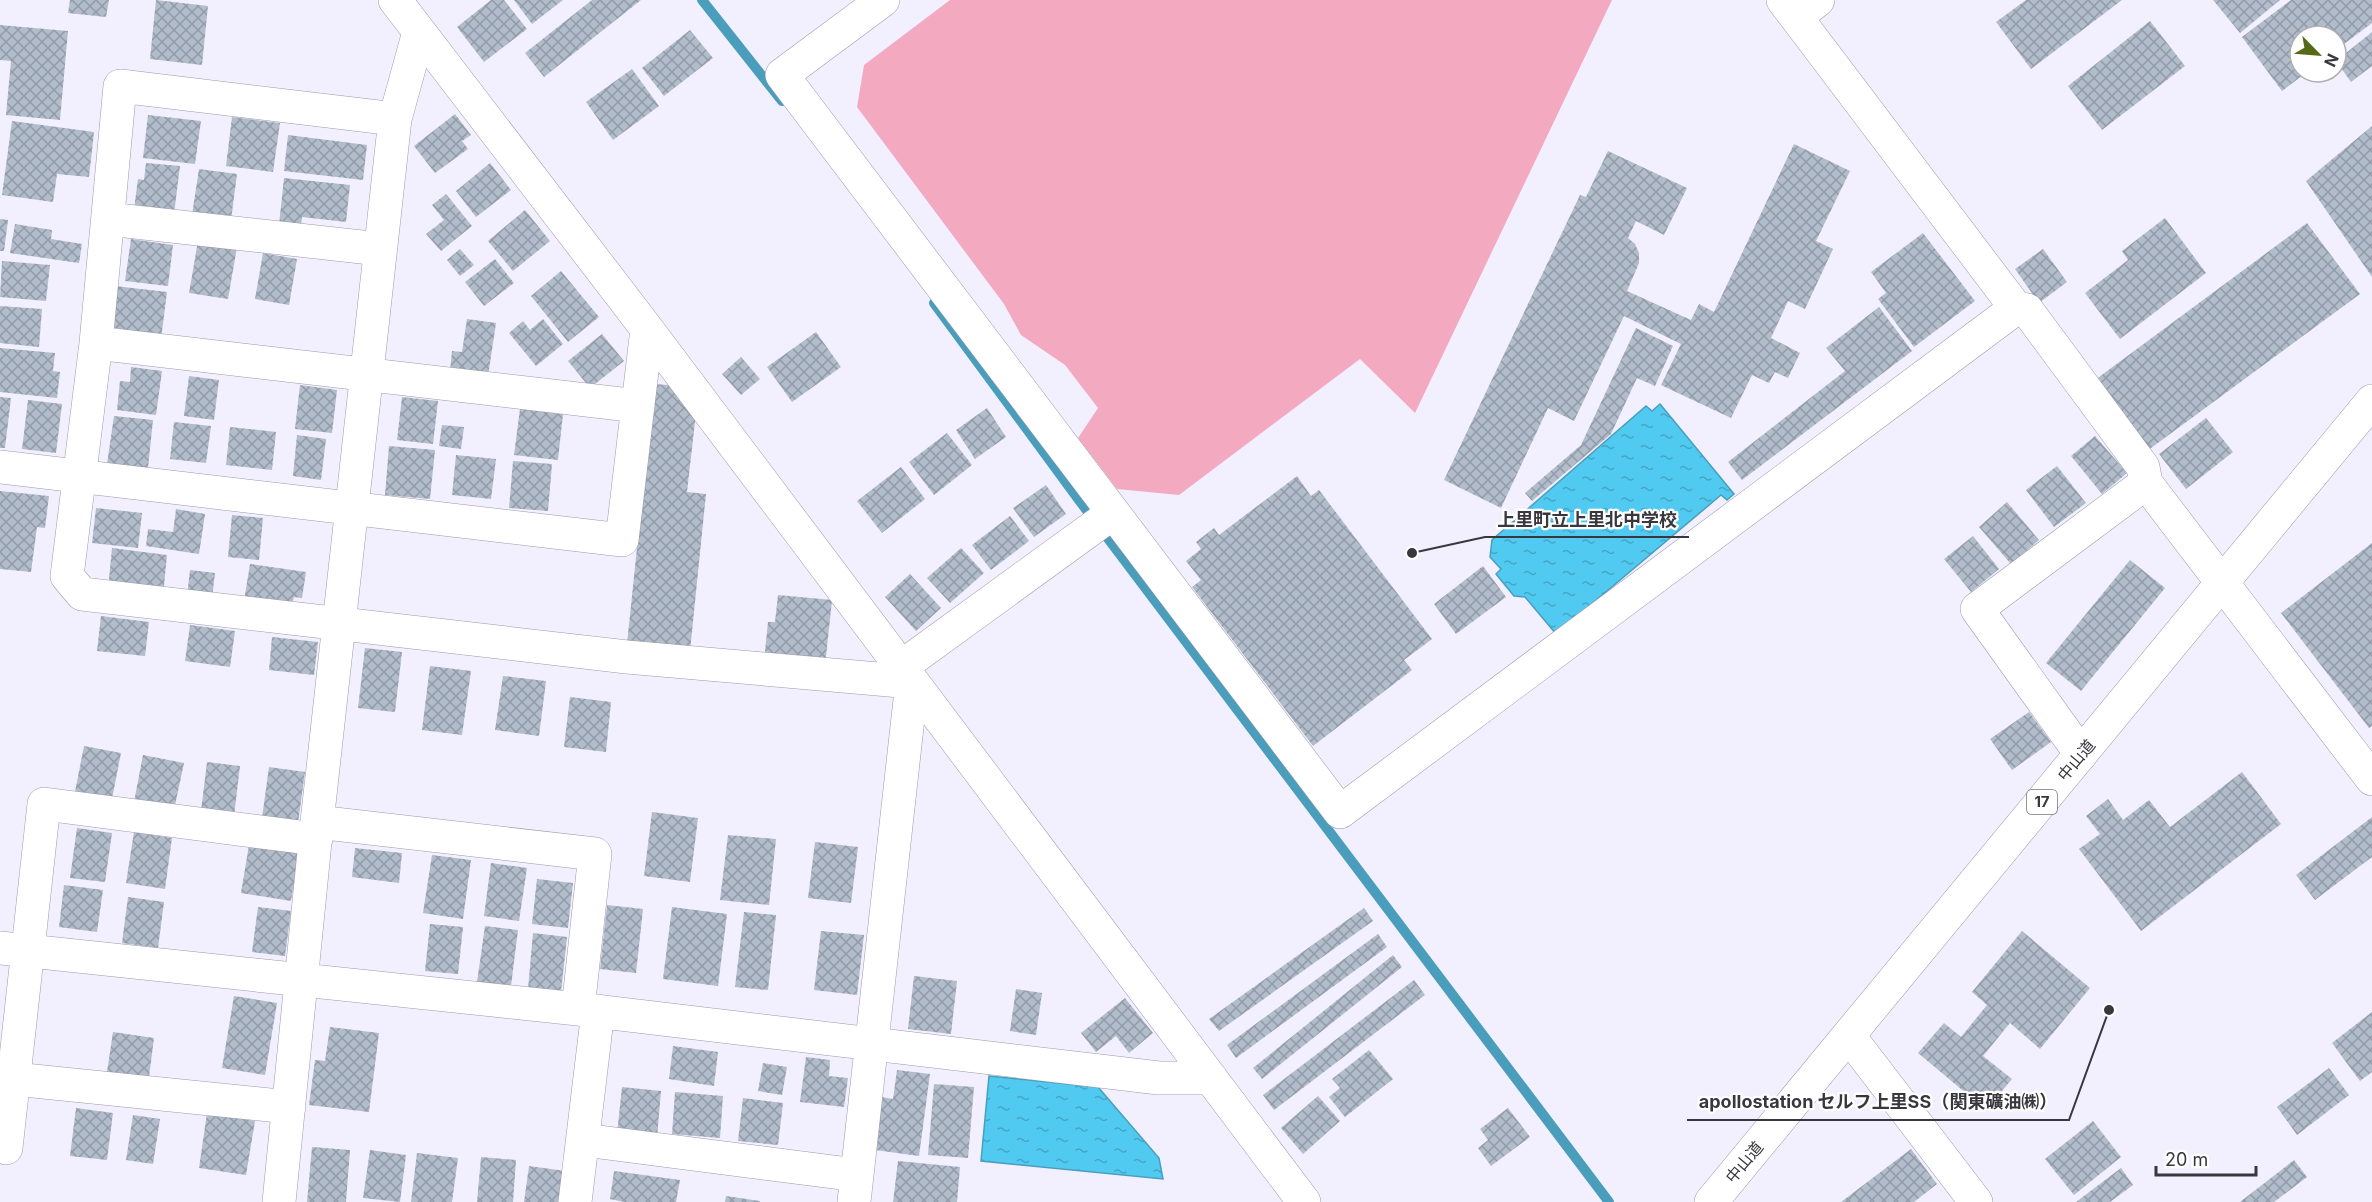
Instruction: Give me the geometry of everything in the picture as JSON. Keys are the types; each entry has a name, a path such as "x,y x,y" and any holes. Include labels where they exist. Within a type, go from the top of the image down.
{"main road":[{"path":"395,0 647,329 1304,1202"},
{"path":"883,0 782,75 1103,520 1340,812 2016,308"},
{"path":"1799,6 2016,308 2027,310 2143,467 2146,483 2372,779"},
{"path":"279,1202 394,119 419,32"},
{"path":"394,119 120,86 96,343 67,576 82,594 627,657 906,675 1103,520"},
{"path":"108,219 380,249"},
{"path":"0,467 622,540 647,329"},
{"path":"96,343 638,406"},
{"name":"中山道","path":"1711,1202 2372,401"},
{"path":"2081,754 1977,609 2146,483"},
{"path":"584,1140 856,1188 872,1043 906,675"},
{"path":"6,1148 14,1079 13,949 44,804 596,854 584,1140 575,1202"},
{"path":"13,949 588,1010 1159,1078 1211,1078"},
{"path":"1849,1036 1976,1202"},
{"path":"14,1079 289,1107"}],"shaded area":[{"path":"950,0 1612,0 1415,413 1360,359 1179,495 1117,489 1078,438 1098,408 1065,365 1021,335 1004,304 857,107 864,65"}],"water":[{"path":"1660,404 1734,494 1727,500 1721,495 1556,634 1525,597 1514,596 1496,574 1501,569 1490,557 1492,540 1646,406 1652,411"},
{"path":"989,1076 1098,1087 1159,1158 1163,1179 981,1161"}],"building":[{"path":"70,0 109,0 106,17 68,13"},
{"path":"156,0 208,6 202,65 150,59"},
{"path":"491,0 504,0 527,29 484,62 457,27"},
{"path":"514,0 563,0 532,24"},
{"path":"592,0 641,0 544,77 525,53"},
{"path":"2026,0 2122,0 2031,69 1996,22"},
{"path":"2213,0 2280,0 2240,33"},
{"path":"2291,0 2372,0 2372,23 2348,41 2348,24 2288,24 2288,84 2291,84 2282,91 2242,37"},
{"path":"2150,21 2185,66 2102,130 2068,86"},
{"path":"0,25 68,31 60,120 6,115 11,61 0,60"},
{"path":"690,30 713,58 664,96 642,68"},
{"path":"2372,32 2372,66 2351,82 2348,78 2348,51"},
{"path":"632,69 659,106 613,140 586,102"},
{"path":"455,114 471,135 462,141 468,149 435,173 414,146"},
{"path":"148,115 201,121 195,164 143,158"},
{"path":"232,117 280,123 273,172 226,166"},
{"path":"12,121 94,132 89,177 57,174 53,202 2,195"},
{"path":"2372,126 2372,277 2306,181"},
{"path":"288,135 367,145 363,180 284,171"},
{"path":"1794,144 1850,171 1816,241 1833,249 1805,309 1788,301 1771,338 1800,353 1788,378 1775,372 1769,383 1752,375 1731,418 1661,385 1681,344 1624,316 1574,421 1548,408 1501,508 1444,480 1580,195 1586,197 1608,151 1687,188 1664,235 1636,221 1628,238 1635,244 1639,253 1639,263 1627,291 1691,320 1699,304 1714,312"},
{"path":"146,163 180,166 174,214 134,209 138,179 144,180"},
{"path":"490,163 511,190 476,217 456,191"},
{"path":"199,169 237,174 231,220 192,215"},
{"path":"284,178 350,185 346,222 302,217 301,227 279,225"},
{"path":"446,194 472,226 441,251 426,234 444,220 432,205"},
{"path":"525,210 550,241 513,271 488,241"},
{"path":"2165,218 2206,273 2120,339 2085,293 2128,260 2122,251"},
{"path":"0,219 8,220 4,251 0,251"},
{"path":"2307,223 2360,294 2147,451 2095,380"},
{"path":"15,224 52,230 51,239 82,244 79,263 10,253"},
{"path":"1923,233 1975,301 1914,347 1878,299 1886,293 1871,272"},
{"path":"131,239 173,245 168,286 125,281"},
{"path":"198,241 237,247 228,299 189,293"},
{"path":"460,249 474,265 460,276 447,260"},
{"path":"2043,249 2067,282 2039,303 2015,269"},
{"path":"263,253 297,259 289,305 255,299"},
{"path":"495,259 514,283 484,306 465,282"},
{"path":"2,261 50,265 46,301 0,297"},
{"path":"561,271 599,317 568,342 531,296"},
{"path":"115,286 167,292 161,339 109,332"},
{"path":"0,306 42,309 39,347 0,343"},
{"path":"1879,307 1912,351 1742,480 1728,462 1845,371 1826,348"},
{"path":"467,319 496,323 488,376 450,371 452,351 462,352"},
{"path":"543,319 563,344 536,366 509,333 523,321 530,330"},
{"path":"1636,328 1673,346 1655,386 1637,378 1611,434 1532,501 1525,493 1581,445"},
{"path":"816,332 841,367 792,402 767,367"},
{"path":"602,334 624,361 590,388 568,361"},
{"path":"0,348 55,353 53,371 60,372 57,398 0,392"},
{"path":"741,357 760,379 741,395 722,374"},
{"path":"131,367 162,371 156,415 117,410 120,381 130,382"},
{"path":"189,376 219,380 214,420 184,416"},
{"path":"654,384 669,385 696,413 687,492 706,494 690,651 627,644"},
{"path":"300,385 337,390 332,433 295,429"},
{"path":"0,397 11,398 5,448 0,448"},
{"path":"402,397 438,401 433,444 397,440"},
{"path":"28,400 62,404 56,453 22,449"},
{"path":"987,408 1006,437 975,459 956,430"},
{"path":"520,409 563,414 558,460 514,455"},
{"path":"114,416 153,420 148,468 107,464"},
{"path":"2206,418 2233,452 2186,489 2159,454"},
{"path":"174,422 211,426 206,463 170,459"},
{"path":"442,425 464,427 461,449 439,446"},
{"path":"230,427 276,432 272,470 226,465"},
{"path":"947,433 972,465 934,495 909,462"},
{"path":"297,435 326,439 321,480 293,476"},
{"path":"2095,436 2127,473 2102,494 2071,456"},
{"path":"389,446 435,450 430,499 385,495"},
{"path":"456,455 496,459 491,499 452,495"},
{"path":"513,461 552,464 548,511 509,508"},
{"path":"2057,466 2086,503 2054,527 2026,490"},
{"path":"901,467 925,499 882,533 857,501"},
{"path":"1297,476 1311,496 1319,490 1432,639 1404,660 1412,670 1313,746 1192,587 1201,580 1186,561 1201,549 1196,542 1214,528 1219,535"},
{"path":"1046,485 1066,514 1034,537 1013,508"},
{"path":"0,491 49,496 45,528 37,527 31,572 0,569"},
{"path":"2007,502 2039,540 2011,564 1979,527"},
{"path":"96,508 142,513 138,548 92,543"},
{"path":"176,509 205,514 199,554 146,546 148,529 173,532"},
{"path":"232,515 263,518 259,560 228,557"},
{"path":"1010,516 1029,541 991,570 972,545"},
{"path":"1973,536 1999,569 1971,592 1944,559"},
{"path":"2372,543 2372,726 2369,728 2281,613"},
{"path":"112,548 167,555 163,596 108,590"},
{"path":"961,548 984,573 950,603 927,578"},
{"path":"2130,560 2165,588 2081,691 2046,663"},
{"path":"250,564 306,572 302,598 294,597 291,608 244,601"},
{"path":"1483,566 1506,597 1456,634 1434,604"},
{"path":"190,570 215,573 212,598 187,596"},
{"path":"910,574 941,608 916,631 885,597"},
{"path":"778,595 832,600 825,666 764,661 768,622 775,622"},
{"path":"101,616 149,622 145,656 97,651"},
{"path":"190,625 235,631 230,667 185,661"},
{"path":"272,637 318,642 314,675 269,670"},
{"path":"365,648 402,652 395,712 358,708"},
{"path":"430,666 471,671 462,735 422,730"},
{"path":"503,676 546,681 539,736 495,730"},
{"path":"570,697 611,702 606,752 564,747"},
{"path":"2029,712 2051,742 2012,770 1990,739"},
{"path":"84,746 121,753 111,804 74,797"},
{"path":"143,755 184,763 174,810 134,802"},
{"path":"207,762 240,766 234,816 201,811"},
{"path":"269,767 305,772 298,823 262,818"},
{"path":"2242,772 2281,824 2141,931 2079,849 2100,834 2086,816 2108,799 2123,820 2149,800 2170,827"},
{"path":"652,812 698,818 690,882 644,876"},
{"path":"2372,817 2372,857 2315,900 2296,875"},
{"path":"77,828 112,833 105,882 70,878"},
{"path":"134,832 172,838 165,889 126,883"},
{"path":"728,835 776,839 769,905 720,900"},
{"path":"815,842 858,847 851,903 808,898"},
{"path":"249,845 299,853 291,901 241,893"},
{"path":"355,848 402,853 399,883 352,877"},
{"path":"432,855 471,860 463,919 423,913"},
{"path":"491,863 527,868 519,921 484,916"},
{"path":"537,879 573,883 568,928 532,924"},
{"path":"64,885 103,890 97,932 59,927"},
{"path":"128,897 164,902 158,948 122,943"},
{"path":"607,905 643,909 636,973 600,969"},
{"path":"258,907 291,911 285,956 252,952"},
{"path":"672,907 727,914 718,986 663,979"},
{"path":"1364,908 1373,921 1219,1031 1209,1019"},
{"path":"744,912 776,915 768,990 735,987"},
{"path":"430,924 463,927 458,974 425,971"},
{"path":"485,926 518,930 511,986 477,982"},
{"path":"821,931 864,935 857,995 814,990"},
{"path":"2022,931 2090,988 2040,1049 2010,1023 1983,1056 2012,1079 1986,1110 1918,1053 1944,1023 1961,1037 1987,1005 1972,992"},
{"path":"533,933 567,937 561,992 528,989"},
{"path":"1378,934 1387,947 1236,1058 1227,1045"},
{"path":"1393,955 1402,967 1262,1079 1253,1068"},
{"path":"914,976 957,981 951,1034 908,1029"},
{"path":"1414,980 1425,995 1274,1110 1263,1095"},
{"path":"1016,989 1042,993 1036,1035 1010,1031"},
{"path":"234,996 277,1003 265,1075 222,1068"},
{"path":"1125,998 1153,1033 1129,1053 1116,1036 1096,1052 1081,1033"},
{"path":"2372,1012 2372,1072 2360,1081 2332,1043"},
{"path":"330,1027 379,1033 369,1112 309,1105 315,1060 325,1061"},
{"path":"113,1032 154,1038 149,1077 107,1072"},
{"path":"673,1046 718,1052 714,1086 669,1079"},
{"path":"1369,1050 1393,1079 1345,1117 1329,1097 1340,1088 1332,1079"},
{"path":"806,1057 830,1060 829,1076 848,1078 844,1107 800,1102"},
{"path":"763,1063 787,1067 782,1095 758,1091"},
{"path":"2329,1068 2349,1095 2297,1135 2277,1107"},
{"path":"897,1070 930,1074 919,1156 875,1150 882,1097 893,1099"},
{"path":"934,1084 974,1087 968,1158 928,1155"},
{"path":"622,1087 661,1091 657,1138 617,1134"},
{"path":"675,1092 723,1096 720,1138 672,1134"},
{"path":"1318,1096 1340,1121 1303,1154 1281,1128"},
{"path":"743,1098 783,1103 778,1145 738,1141"},
{"path":"76,1108 113,1113 107,1160 70,1156"},
{"path":"1508,1108 1530,1137 1491,1166 1478,1148 1488,1140 1480,1129"},
{"path":"207,1113 255,1121 246,1175 199,1168"},
{"path":"133,1115 160,1119 153,1164 126,1160"},
{"path":"2093,1121 2121,1157 2074,1195 2045,1159"},
{"path":"312,1147 350,1150 346,1202 307,1202"},
{"path":"1911,1149 1937,1184 1914,1202 1841,1202"},
{"path":"370,1150 406,1155 400,1202 363,1198"},
{"path":"417,1153 458,1158 452,1202 411,1202"},
{"path":"481,1157 516,1160 513,1202 477,1202"},
{"path":"2294,1160 2307,1177 2274,1202 2240,1202"},
{"path":"898,1161 960,1167 957,1202 893,1202"},
{"path":"529,1166 565,1171 561,1202 524,1202"},
{"path":"2121,1168 2133,1185 2110,1202 2076,1202"},
{"path":"614,1171 680,1180 676,1202 624,1202 610,1199"},
{"path":"726,1196 760,1201 760,1202 725,1202"}],"waterway":[{"path":"702,0 782,101"},
{"path":"934,303 1079,500 1609,1202"}],"place":[{"name":"上里町立上里北中学校","path":"1412,553"},
{"name":"apollostation セルフ上里SS（関東礦油㈱）","path":"2109,1010"}]}
